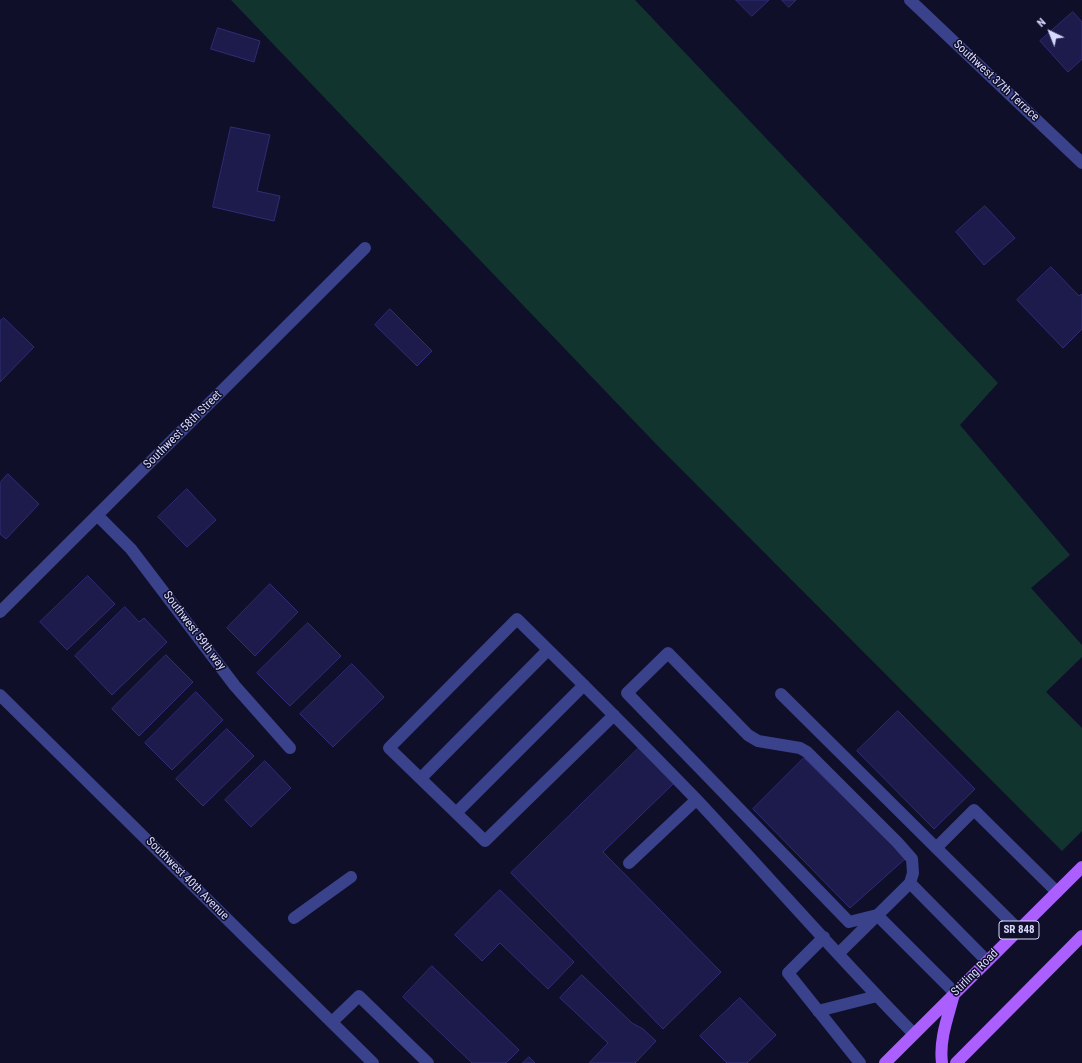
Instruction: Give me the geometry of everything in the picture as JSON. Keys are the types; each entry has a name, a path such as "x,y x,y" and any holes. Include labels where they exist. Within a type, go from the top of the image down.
{"main road":[{"name":"Stirling Road","path":"886,1063 1082,867"},
{"path":"956,1063 1082,936"},
{"path":"942,1063 941,1051 944,1032 955,993"}],"street":[{"name":"Southwest 37th Terrace","path":"910,0 1082,163"},
{"name":"Southwest 58th Street","path":"0,612 365,248"},
{"name":"Southwest 59th way","path":"97,515 131,549 235,686 290,748"},
{"path":"614,715 485,841 389,748 517,619 614,715 696,800 914,1034"},
{"path":"421,778 548,650"},
{"path":"839,953 878,915 910,883 913,866 912,859 908,853 807,752 800,748 758,741 748,735 668,653 627,693 849,922 878,915"},
{"path":"456,813 584,686"},
{"path":"781,694 1019,930"},
{"name":"Southwest 40th Avenue","path":"0,695 373,1063"},
{"path":"628,864 696,800"},
{"path":"936,848 974,810 1057,892"},
{"path":"294,918 351,877"},
{"path":"910,883 987,961"},
{"path":"878,915 955,993"},
{"path":"824,937 788,973 860,1063"},
{"path":"332,1022 359,996 428,1063"},
{"path":"818,1011 877,996"}],"green space":[{"path":"231,0 635,0 998,383 960,425 1070,555 1031,588 1082,645 1082,657 1046,692 1082,728 1082,831 1062,851 655,443"}],"building":[{"path":"736,0 769,0 752,16"},
{"path":"782,0 796,0 789,7"},
{"path":"1073,12 1082,22 1082,59 1068,72 1040,41"},
{"path":"218,28 260,41 254,62 211,49"},
{"path":"231,127 270,135 257,191 280,196 274,221 213,207"},
{"path":"985,206 1015,238 984,265 956,232"},
{"path":"1051,267 1079,296 1082,294 1082,329 1063,348 1017,300"},
{"path":"390,309 432,351 417,366 375,325"},
{"path":"4,318 34,347 0,382 0,321"},
{"path":"8,474 39,504 6,539 0,534 0,483"},
{"path":"187,489 216,520 187,547 158,517"},
{"path":"88,576 115,604 67,650 40,622"},
{"path":"270,584 298,612 255,656 227,628"},
{"path":"125,607 139,622 144,618 167,642 112,695 75,656"},
{"path":"308,623 341,656 290,706 257,673"},
{"path":"166,655 193,682 139,736 112,709"},
{"path":"352,664 384,697 333,747 300,714"},
{"path":"196,692 223,720 172,770 145,743"},
{"path":"898,711 975,789 934,829 857,751"},
{"path":"227,729 254,756 203,806 176,779"},
{"path":"640,747 674,783 603,852 721,972 663,1029 511,873"},
{"path":"804,758 906,858 850,908 753,809"},
{"path":"265,761 291,788 251,827 225,800"},
{"path":"500,890 574,962 548,989 500,943 482,961 455,935"},
{"path":"432,966 519,1050 506,1063 472,1063 403,997"},
{"path":"582,975 632,1023 643,1029 656,1041 635,1063 589,1063 608,1043 560,998"},
{"path":"740,998 776,1035 747,1063 727,1063 700,1036"},
{"path":"529,1057 535,1063 523,1063"}]}
